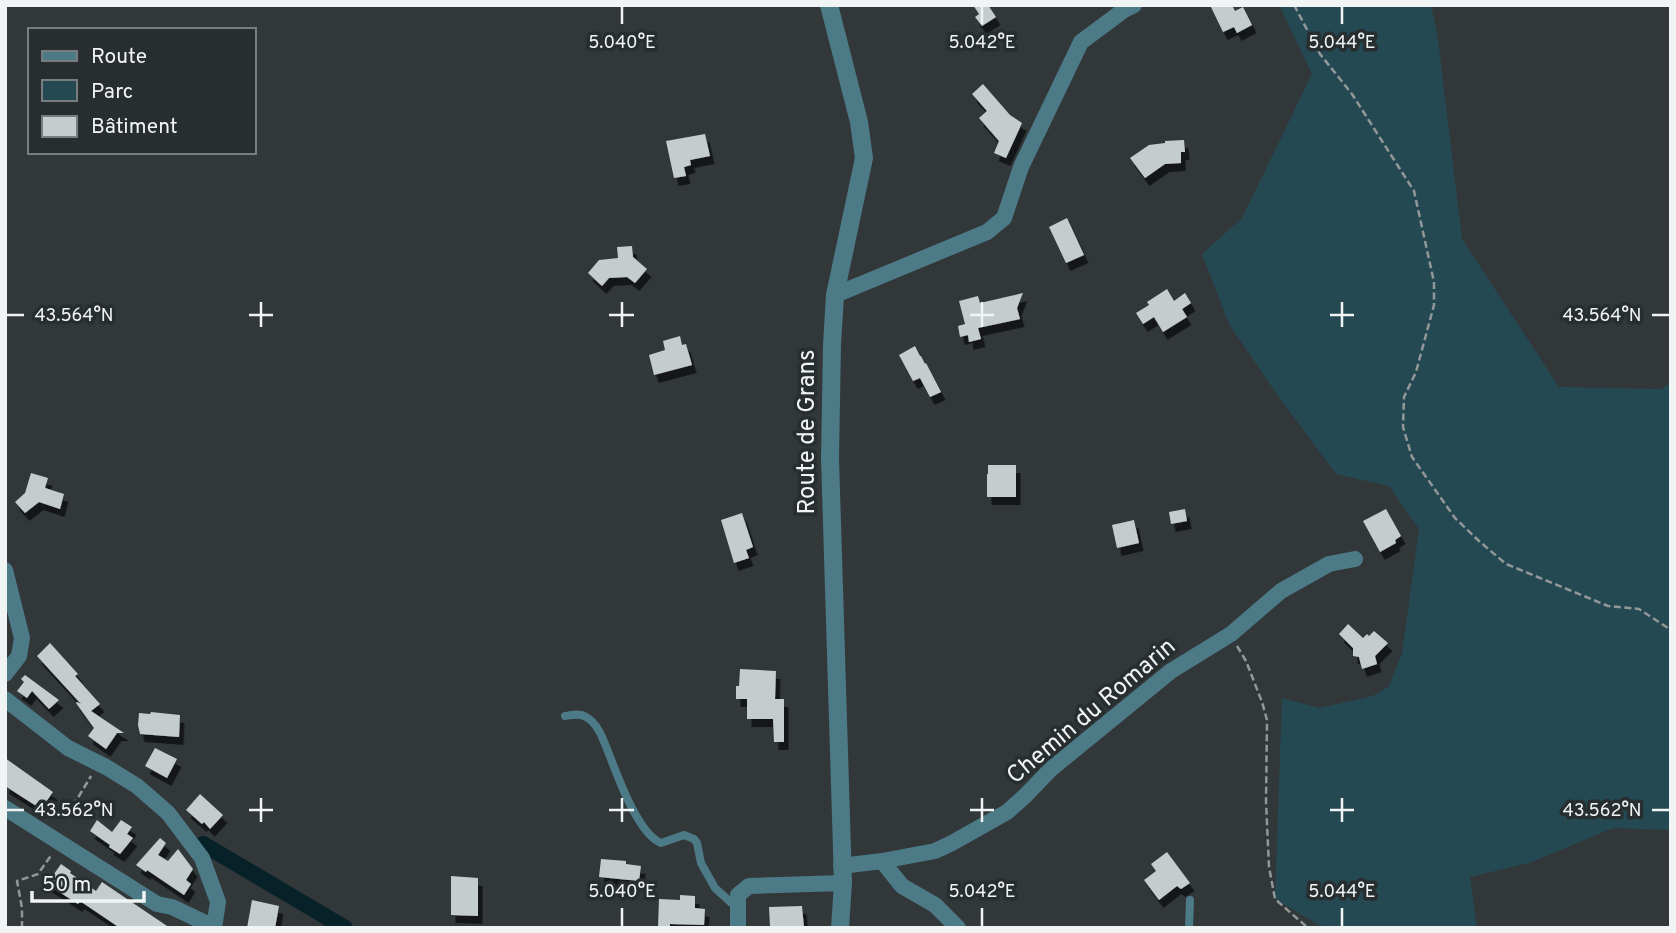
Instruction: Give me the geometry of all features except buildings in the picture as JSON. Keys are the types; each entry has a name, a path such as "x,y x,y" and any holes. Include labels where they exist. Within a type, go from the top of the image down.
{"street":[{"name":"Route de Grans","path":"829,5 859,122 863,158 835,295 832,345 830,458 842,874 840,928"},
{"path":"835,295 987,232 1004,218 1021,167 1081,42 1134,5"},
{"name":"Chemin du Romarin","path":"738,909 738,895 749,886 842,874 882,861 935,851 952,844 1007,811 1026,796 1051,769 1171,671 1230,634 1281,591 1329,564 1355,559"},
{"path":"5,570 22,638 19,656 5,674"},
{"path":"5,699 68,748 137,786 168,813 202,858 218,902 214,927 172,907 157,904 5,808"},
{"path":"882,861 902,886 935,905 958,928"},
{"path":"738,909 738,928"}],"lane":[{"path":"565,716 585,716 595,725 604,740 623,789 649,836 661,844 684,835 694,839 710,882 738,909"},
{"path":"1189,928 1190,900"}],"path":[{"path":"1294,5 1320,54 1352,94 1414,191 1434,282 1434,305 1416,372 1404,397 1403,427 1412,457 1455,518 1506,564 1608,606 1639,609 1671,630"},
{"path":"1230,634 1246,661 1267,720 1266,802 1269,867 1275,899 1308,928"},
{"path":"73,806 98,763"},
{"path":"22,928 22,908 17,881 38,874 52,853 52,837"}],"green space":[{"path":"1279,5 1431,5 1438,39 1462,239 1559,387 1661,389 1671,382 1671,830 1613,828 1532,862 1470,877 1477,928 1324,928 1275,899 1282,698 1319,708 1373,696 1389,686 1402,653 1419,529 1389,486 1336,474 1229,324 1202,254 1242,218 1312,74"}],"waterway":[{"path":"203,844 345,928"}]}
